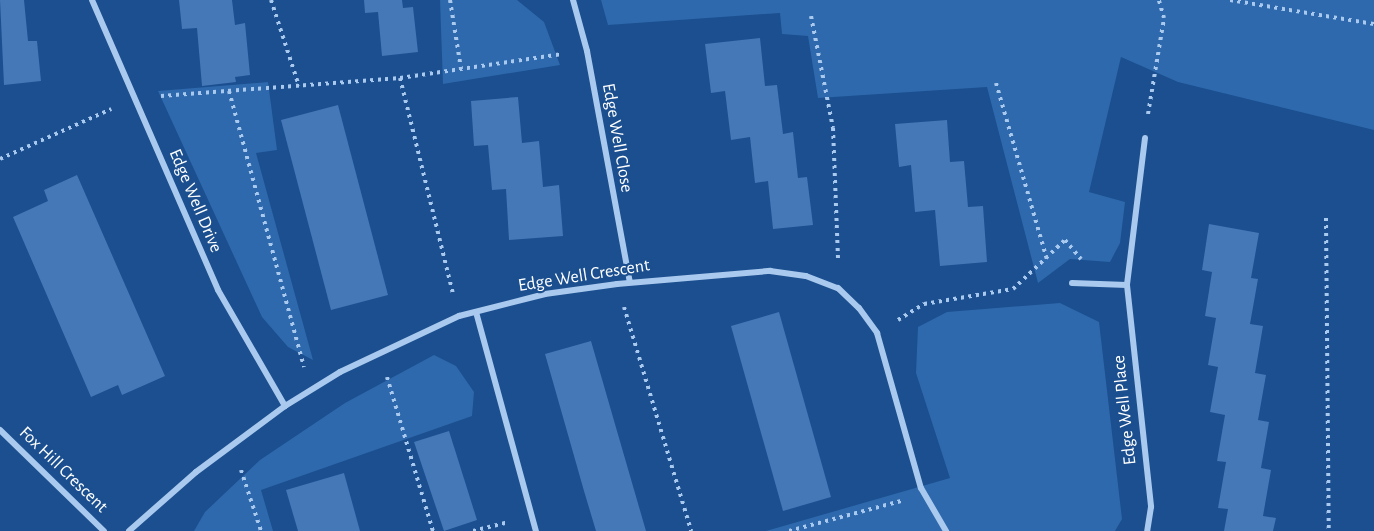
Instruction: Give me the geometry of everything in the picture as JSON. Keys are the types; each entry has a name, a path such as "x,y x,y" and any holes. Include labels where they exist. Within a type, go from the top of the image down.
{"street":[{"name":"Edge Well Drive","path":"92,0 218,290 285,406"},
{"name":"Edge Well Close","path":"573,0 587,51 630,282"},
{"name":"Edge Well Place","path":"1144,138 1127,285 1151,507 1147,531"},
{"name":"Edge Well Crescent","path":"129,531 233,444 285,406 379,352 459,316 545,294 630,282 770,271 806,276 838,288 859,308 877,333 898,418 925,495 946,531"},
{"path":"1072,283 1127,285"},
{"path":"476,312 536,531"},
{"name":"Fox Hill Crescent","path":"0,430 104,531"}],"path":[{"path":"272,0 299,86"},
{"path":"450,0 461,69"},
{"path":"1144,138 1164,18 1159,0"},
{"path":"1230,0 1374,24"},
{"path":"811,16 833,128 839,207 838,288"},
{"path":"0,159 135,99 400,78 587,51"},
{"path":"400,78 459,316"},
{"path":"996,83 1047,260"},
{"path":"229,91 311,390"},
{"path":"1326,218 1329,531"},
{"path":"877,333 924,304 1013,289 1047,260 1065,240 1102,285"},
{"path":"617,284 691,531"},
{"path":"379,352 433,531"},
{"path":"233,444 261,531"},
{"path":"789,531 925,495"},
{"path":"473,531 532,515"}],"shaded area":[{"path":"440,0 517,0 544,22 560,65 443,84"},
{"path":"601,0 1374,0 1374,130 1178,82 1121,57 1089,192 1125,202 1120,243 1110,262 1070,259 1038,283 987,87 818,98 808,36 782,34 780,13 608,25"},
{"path":"268,82 277,150 256,153 313,360 288,347 262,317 158,91"},
{"path":"1060,303 1099,322 1122,519 1115,531 766,531 950,478 916,373 918,327 947,312"},
{"path":"434,355 456,366 474,392 472,416 261,490 273,531 194,531 205,512 260,460 345,403"}],"building":[{"path":"0,0 24,0 28,41 37,41 41,81 4,85"},
{"path":"179,0 232,0 235,25 245,23 250,75 235,77 236,82 202,86 197,28 182,29"},
{"path":"364,0 402,0 403,8 413,7 418,52 382,56 378,12 365,13"},
{"path":"760,38 765,86 777,85 783,134 793,132 798,178 807,177 813,225 773,229 768,181 755,183 750,137 731,140 725,91 711,93 705,44"},
{"path":"518,97 522,143 539,141 543,187 559,185 563,236 509,240 506,189 492,190 488,145 474,146 471,101"},
{"path":"338,105 388,295 331,310 281,120"},
{"path":"947,120 950,162 964,161 968,207 983,206 987,262 940,266 935,210 915,212 911,165 899,167 895,124"},
{"path":"77,175 165,376 122,395 118,385 91,397 13,217 48,201 44,190"},
{"path":"1209,224 1259,233 1251,278 1258,279 1250,324 1263,326 1255,373 1266,375 1258,420 1269,422 1261,468 1271,470 1263,516 1276,518 1273,531 1224,531 1228,509 1218,508 1226,462 1217,461 1225,415 1210,412 1218,367 1208,365 1216,318 1205,316 1212,272 1202,270"},
{"path":"779,312 831,497 783,511 731,326"},
{"path":"591,341 646,531 596,531 584,491 545,354"},
{"path":"449,431 477,520 444,531 414,442"},
{"path":"344,473 360,531 298,531 286,490"}]}
